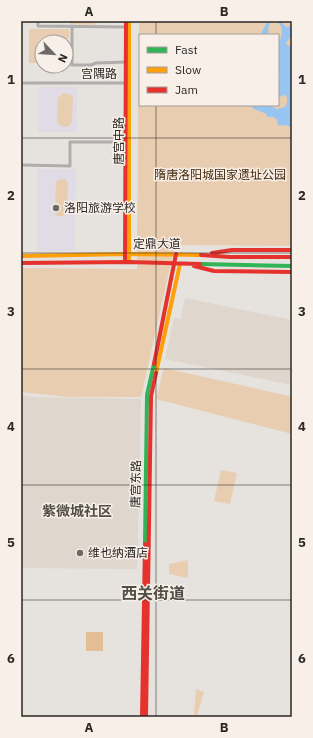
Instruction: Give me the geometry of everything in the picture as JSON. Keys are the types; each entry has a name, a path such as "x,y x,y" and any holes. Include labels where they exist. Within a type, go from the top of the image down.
{"main road":[{"name":"唐宫中路","path":"126,21 128,27"},
{"name":"唐宫中路","path":"127,262 127,62 128,27 130,21"},
{"name":"唐宫中路","path":"127,83 125,142 127,254"},
{"path":"204,255 229,251 292,250"},
{"path":"229,251 226,253 230,257"},
{"name":"定鼎大道","path":"21,256 176,254 292,258"},
{"name":"唐宫东路","path":"142,717 147,395 176,254"},
{"name":"定鼎大道","path":"21,263 127,262 292,266"},
{"path":"180,264 214,271 292,272"},
{"name":"唐宫东路","path":"146,717 151,396 180,264"},
{"path":"230,265 226,269 231,271"}],"street":[{"path":"38,21 38,26 128,27"},
{"path":"65,21 65,26"},
{"path":"72,26 72,65 127,62"},
{"name":"宫隅路","path":"21,83 127,83"},
{"path":"21,165 70,166 70,142 125,142"}],"shaded area":[{"path":"38,87 77,87 77,132 38,132"},
{"name":"洛阳旅游学校","path":"37,169 76,169 74,251 37,251"},
{"path":"185,298 292,320 292,385 165,359 174,318 181,319"},
{"path":"21,395 32,397 141,399 137,569 21,568"},
{"path":"86,632 103,632 103,651 86,651"}],"green space":[{"path":"70,21 95,21 95,25 70,24"},
{"name":"隋唐洛阳城国家遗址公园","path":"139,21 292,21 292,246 175,245 141,397 68,397 21,392 21,268 137,269"},
{"path":"29,29 69,29 69,34 34,34 34,63 29,63"},
{"path":"63,93 70,94 73,97 72,122 67,127 61,126 57,122 58,98"},
{"path":"60,179 65,179 68,182 67,211 61,216 55,215 56,182"},
{"path":"164,368 289,396 292,391 292,434 156,399"},
{"path":"221,470 237,473 230,504 214,501"},
{"path":"188,560 188,578 169,574 169,564"},
{"path":"196,689 204,692 197,715 194,715"}],"water":[{"path":"268,21 272,21 270,22 268,28 269,34 261,34"},
{"path":"272,21 281,21 288,27 291,25 290,21 292,21 292,35 286,43 292,47 292,128 278,125 277,120 274,117 266,116 267,114 249,106 273,106 277,109 285,107 287,103 287,97 285,95 281,96 279,99 279,40 282,34 282,28 279,23"}],"traffic: fast":[{"path":"200,264 292,266"},
{"path":"145,544 147,395 154,364"}],"traffic: slow":[{"path":"129,21 129,262"},
{"path":"21,256 129,254 201,255"},
{"path":"156,373 180,264"}],"traffic: jam":[{"path":"125,262 126,21"},
{"path":"212,253 232,250 292,250"},
{"path":"154,364 176,254"},
{"path":"201,255 230,257 292,257"},
{"path":"21,263 129,262 200,264"},
{"path":"194,266 214,271 292,272"},
{"path":"146,717 151,396 156,373"},
{"path":"142,717 145,544"}],"place":[{"name":"洛阳旅游学校","path":"56,208"},
{"name":"维也纳酒店","path":"80,553"}],"district":[{"name":"紫微城社区","path":"77,511"},
{"name":"西关街道","path":"153,593"}]}
